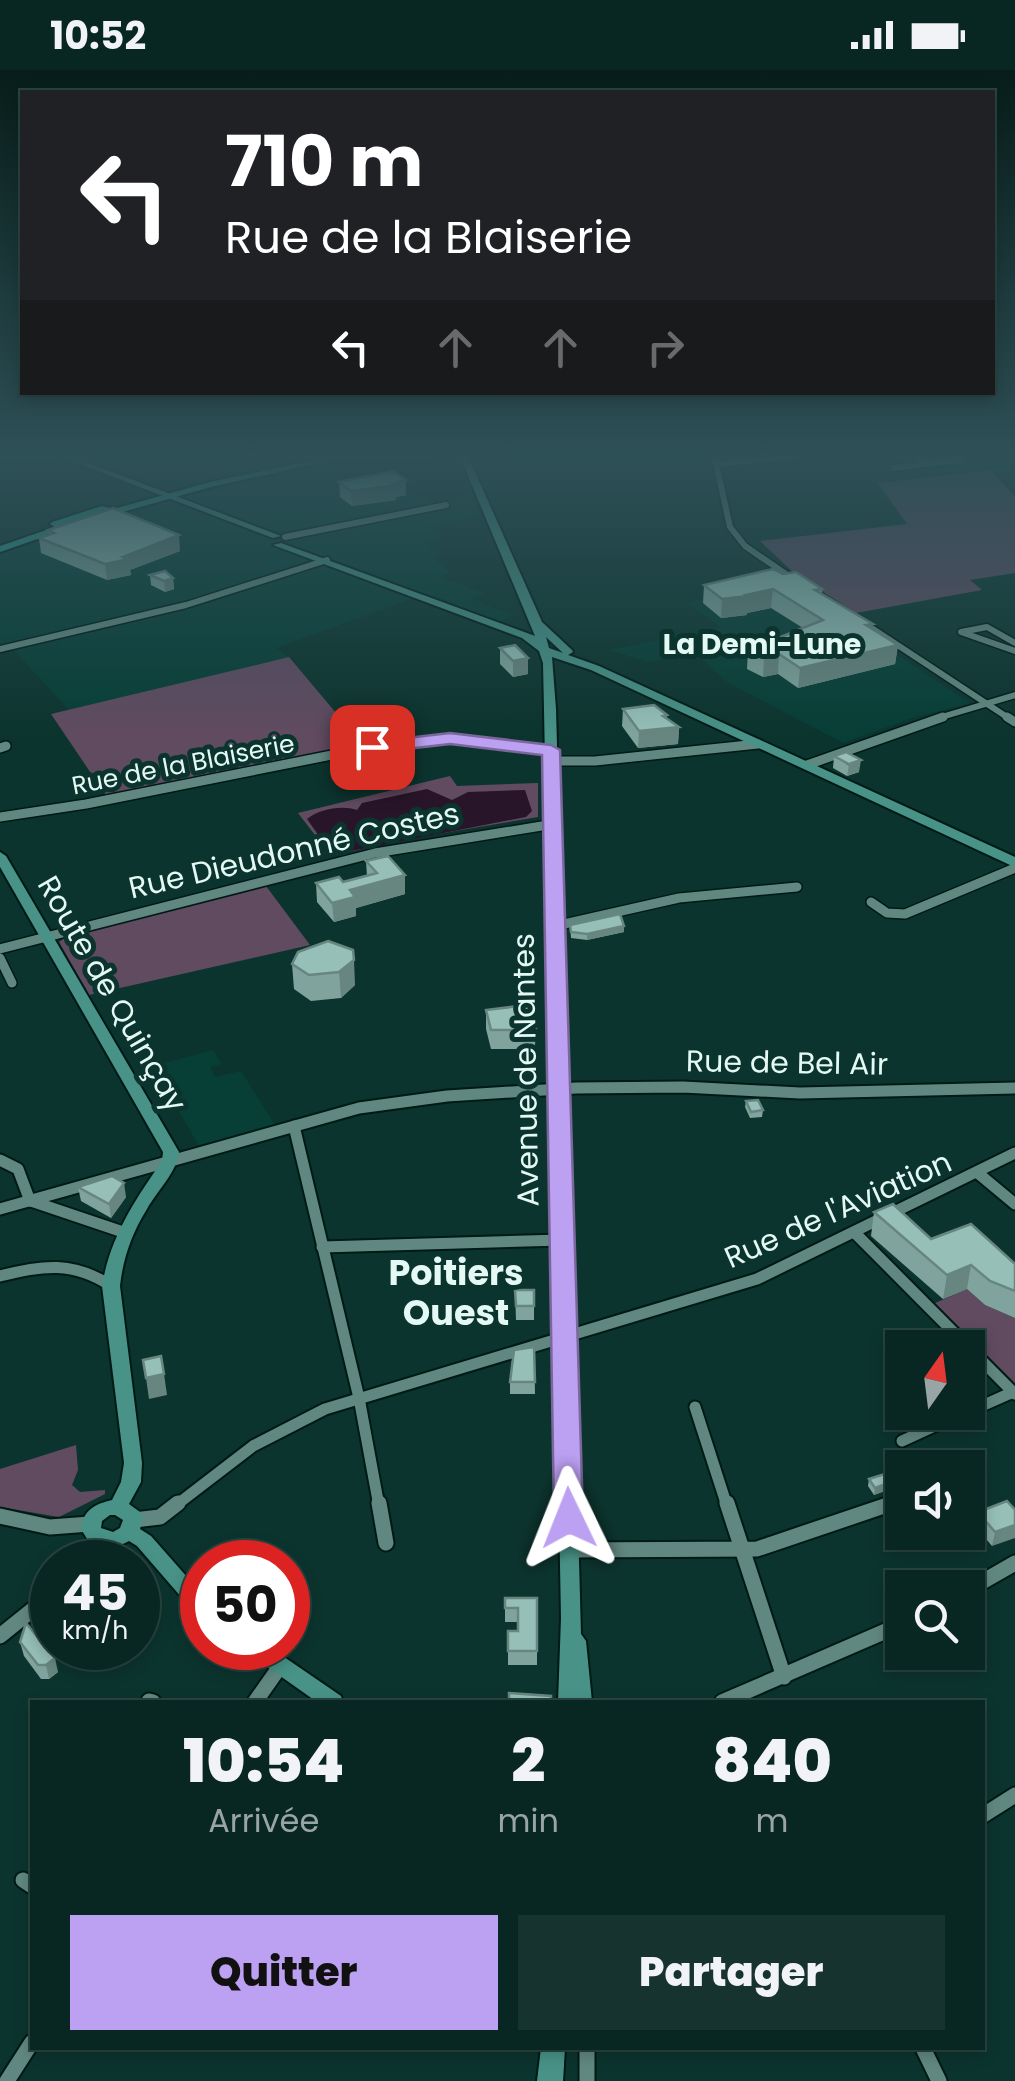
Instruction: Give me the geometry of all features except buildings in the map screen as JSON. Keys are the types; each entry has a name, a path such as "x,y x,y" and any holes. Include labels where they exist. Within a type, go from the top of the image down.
{"main road":[{"path":"298,548 545,642 594,668"},
{"name":"Avenue de Nantes","path":"504,548 537,622 536,631 545,642 554,824 572,1618 569,1700"},
{"path":"545,642 1015,865"},
{"name":"Route de Quinçay","path":"1,858 153,1117 172,1152 170,1161"},
{"path":"170,1161 123,1232 113,1264 111,1286 132,1482 127,1520 120,1538 97,1532 102,1510 127,1520 180,1582"},
{"name":"Avenue de Nantes","path":"572,1618 582,1700"},
{"path":"287,1670 330,1700"},
{"path":"550,2081 553,2050"}],"street":[{"path":"752,548 806,586"},
{"path":"289,569 313,554"},
{"path":"0,650 186,606 289,569 327,560"},
{"path":"851,615 1015,722"},
{"path":"987,627 1015,647 960,632 987,627"},
{"path":"806,765 908,726 1015,695"},
{"name":"Rue de la Blaiserie","path":"0,817 86,804 372,747 450,738 594,760 758,744"},
{"name":"Rue Dieudonné Costes","path":"0,949 375,853 554,824"},
{"path":"871,902 887,913 905,914 1015,865"},
{"path":"555,926 679,898 797,887"},
{"path":"0,958 12,983"},
{"name":"Rue de Bel Air","path":"0,1209 359,1108 447,1096 683,1087 800,1093 1015,1088"},
{"path":"294,1126 359,1398 386,1543"},
{"name":"Rue de l'Aviation","path":"127,1520 160,1517 253,1446 325,1409 757,1279 979,1174 1015,1152"},
{"path":"0,1160 18,1169 30,1201 123,1232"},
{"path":"979,1174 1015,1204"},
{"path":"855,1233 1014,1393 985,1404"},
{"path":"322,1247 562,1240"},
{"path":"0,1276 51,1262 65,1263 88,1270 111,1286"},
{"path":"694,1407 784,1677"},
{"path":"902,1440 925,1430"},
{"path":"570,1550 756,1549 885,1506"},
{"path":"0,1516 50,1528 97,1532 97,1540"},
{"path":"985,1580 1015,1563"},
{"path":"0,1636 30,1612"},
{"path":"727,1700 885,1632"},
{"path":"256,1700 278,1670"},
{"path":"985,1814 1015,1796"},
{"path":"7,2081 30,2045"},
{"path":"587,2050 587,2081"},
{"path":"923,2050 939,2081"}],"shaded area":[{"path":"19,548 431,548 440,555 433,557 451,573 438,577 484,593 472,599 515,615 500,622 425,594 276,648 289,657 69,710 8,644 0,645 0,554"},
{"path":"767,548 1015,548 1015,573 970,580 982,590 856,613 795,574"},
{"path":"785,581 970,703 912,718 843,743 727,682 694,652 648,662 610,650 721,627 686,603"},
{"path":"289,657 363,745 247,769 234,767 225,773 107,797 51,714"},
{"path":"450,776 457,786 538,783 538,817 331,856 298,813"},
{"path":"427,789 452,800 468,792 525,790 532,811 526,817 336,854 331,853 307,819 324,810 357,810 362,803"},
{"path":"266,886 310,945 89,995 59,942 69,935"},
{"path":"213,1050 222,1064 210,1067 215,1077 241,1071 278,1129 200,1148 153,1066"},
{"path":"967,1289 985,1305 1015,1318 1015,1386 985,1356 985,1330 959,1330 933,1304"},
{"path":"76,1445 78,1470 72,1485 80,1492 105,1490 105,1494 59,1517 0,1507 0,1469"}],"district":[{"name":"La Demi-Lune","path":"762,644"},
{"name":"Poitiers Ouest","path":"456,1293"}],"route":[{"path":"372,747 450,738 551,750 569,1518"}]}
